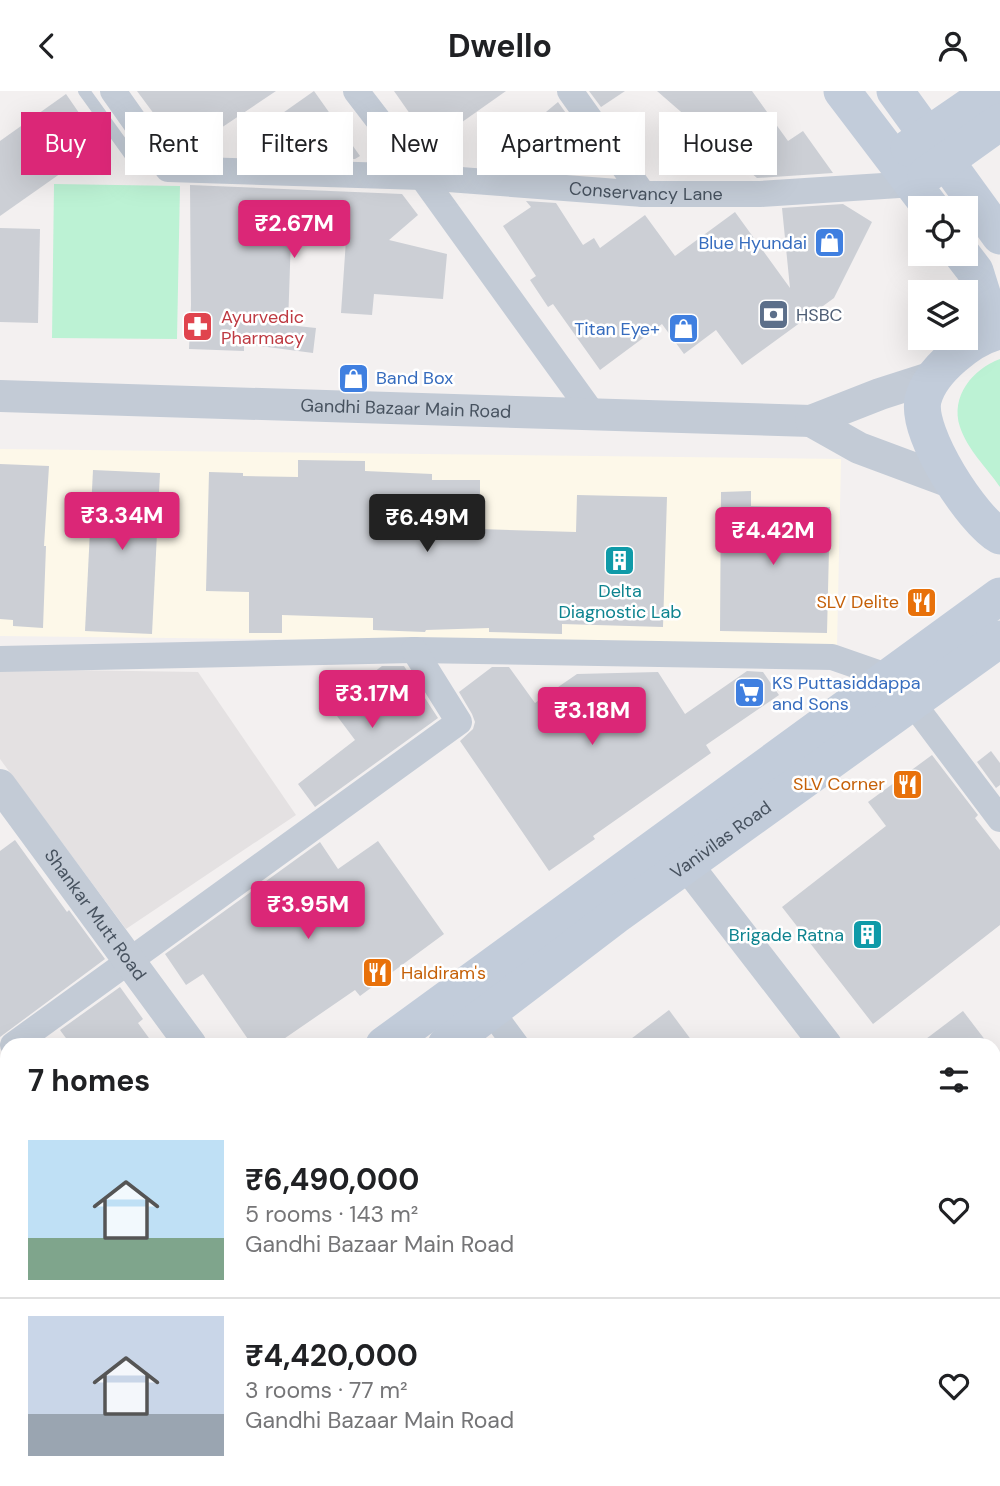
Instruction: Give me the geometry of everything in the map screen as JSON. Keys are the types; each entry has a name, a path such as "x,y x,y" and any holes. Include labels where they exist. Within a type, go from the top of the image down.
{"main road":[{"path":"842,91 913,183 938,148 992,91"},
{"path":"895,91 1000,236"},
{"path":"938,148 1000,123"},
{"path":"971,266 997,332 958,352 933,377 923,402 926,425 934,448 953,483 988,529 1000,536"},
{"path":"394,1038 599,888 899,691 1000,596"},
{"name":"Vanivilas Road","path":"455,1038 615,916 687,865 899,691 1000,639"}],"street":[{"name":"Conservancy Lane","path":"113,91 168,169 422,177 643,194 760,194 913,183"},
{"path":"356,91 422,177 593,414"},
{"path":"570,91 643,194"},
{"path":"811,421 933,377"},
{"name":"Gandhi Bazaar Main Road","path":"0,396 811,421"},
{"path":"811,421 859,448 953,483"},
{"path":"23,1038 459,722 414,650"},
{"path":"0,659 414,650 832,657 878,673 899,691 1000,819"},
{"name":"Shankar Mutt Road","path":"3,793 186,1038"},
{"path":"687,865 821,1038"},
{"path":"491,1011 511,1038"}],"lane":[{"path":"84,91 125,148"}],"shaded area":[{"path":"0,449 841,459 837,646 0,636"},
{"path":"0,669 198,672 296,815 126,929 0,759"}],"green space":[{"path":"54,184 180,186 177,339 52,338"},
{"path":"1000,359 1000,487 967,443 960,427 958,405 961,394 973,377 981,369"}],"building":[{"path":"137,91 276,91 245,112 237,112 237,117 223,127 223,112 153,112"},
{"path":"314,91 329,112 284,112"},
{"path":"394,91 506,91 463,121 463,112 409,112"},
{"path":"589,91 625,91 601,107"},
{"path":"657,91 752,91 767,112 681,112"},
{"path":"66,94 78,112 41,112"},
{"path":"558,102 565,112 546,112"},
{"path":"21,126 21,175 58,175 0,216 0,141"},
{"path":"777,126 788,141 803,131 833,173 757,178 754,175 777,175"},
{"path":"353,146 360,156 353,159"},
{"path":"190,185 402,194 418,215 389,240 447,254 443,299 374,294 372,315 341,313 346,240 291,237 288,325 316,328 313,353 244,344 244,351 189,349"},
{"path":"526,201 556,203 583,245 594,238 600,248 645,215 675,256 735,212 790,288 782,208 843,204 872,222 834,298 742,365 716,330 684,354 662,324 600,370 553,304 548,307 530,280 536,276 503,226 531,207"},
{"path":"0,228 40,229 38,323 0,322"},
{"path":"298,460 365,461 365,471 432,474 432,480 480,480 480,529 576,532 577,495 667,497 663,627 562,624 562,634 489,632 489,628 425,632 373,630 373,618 282,615 282,633 249,633 249,592 206,591 209,472 298,477"},
{"path":"0,464 49,466 43,628 13,626 13,620 0,619"},
{"path":"93,470 160,473 152,634 85,631"},
{"path":"751,491 751,506 830,507 827,633 720,631 721,492"},
{"path":"382,666 404,666 438,718 315,807 298,784 355,740 334,712 375,682 370,675"},
{"path":"492,667 509,667 535,703 577,674 658,672 685,714 747,671 763,672 779,695 706,745 711,753 593,836 595,839 549,871 460,741 473,729 475,722 459,692"},
{"path":"991,751 1000,763 1000,785 996,788 977,762"},
{"path":"932,755 978,815 975,818 1000,850 1000,925 873,1024 782,907 886,826 868,802"},
{"path":"15,840 105,959 0,1037 0,851"},
{"path":"378,841 444,934 360,996 355,990 285,1038 247,1038 203,974 186,985 165,954 320,842 338,869"},
{"path":"120,987 143,1019 138,1023 149,1038 66,1038 60,1030"},
{"path":"669,1010 690,1038 632,1038"},
{"path":"963,1011 984,1038 927,1038"}],"place":[{"name":"Blue Hyundai","path":"830,243"},
{"name":"HSBC","path":"773,315"},
{"name":"Ayurvedic Pharmacy","path":"198,327"},
{"name":"Titan Eye+","path":"683,329"},
{"name":"Band Box","path":"353,378"},
{"name":"Delta Diagnostic Lab","path":"620,561"},
{"name":"SLV Delite","path":"922,602"},
{"name":"KS Puttasiddappa and Sons","path":"749,693"},
{"name":"SLV Corner","path":"908,784"},
{"name":"Brigade Ratna","path":"867,935"},
{"name":"Haldiram's","path":"378,973"}]}
